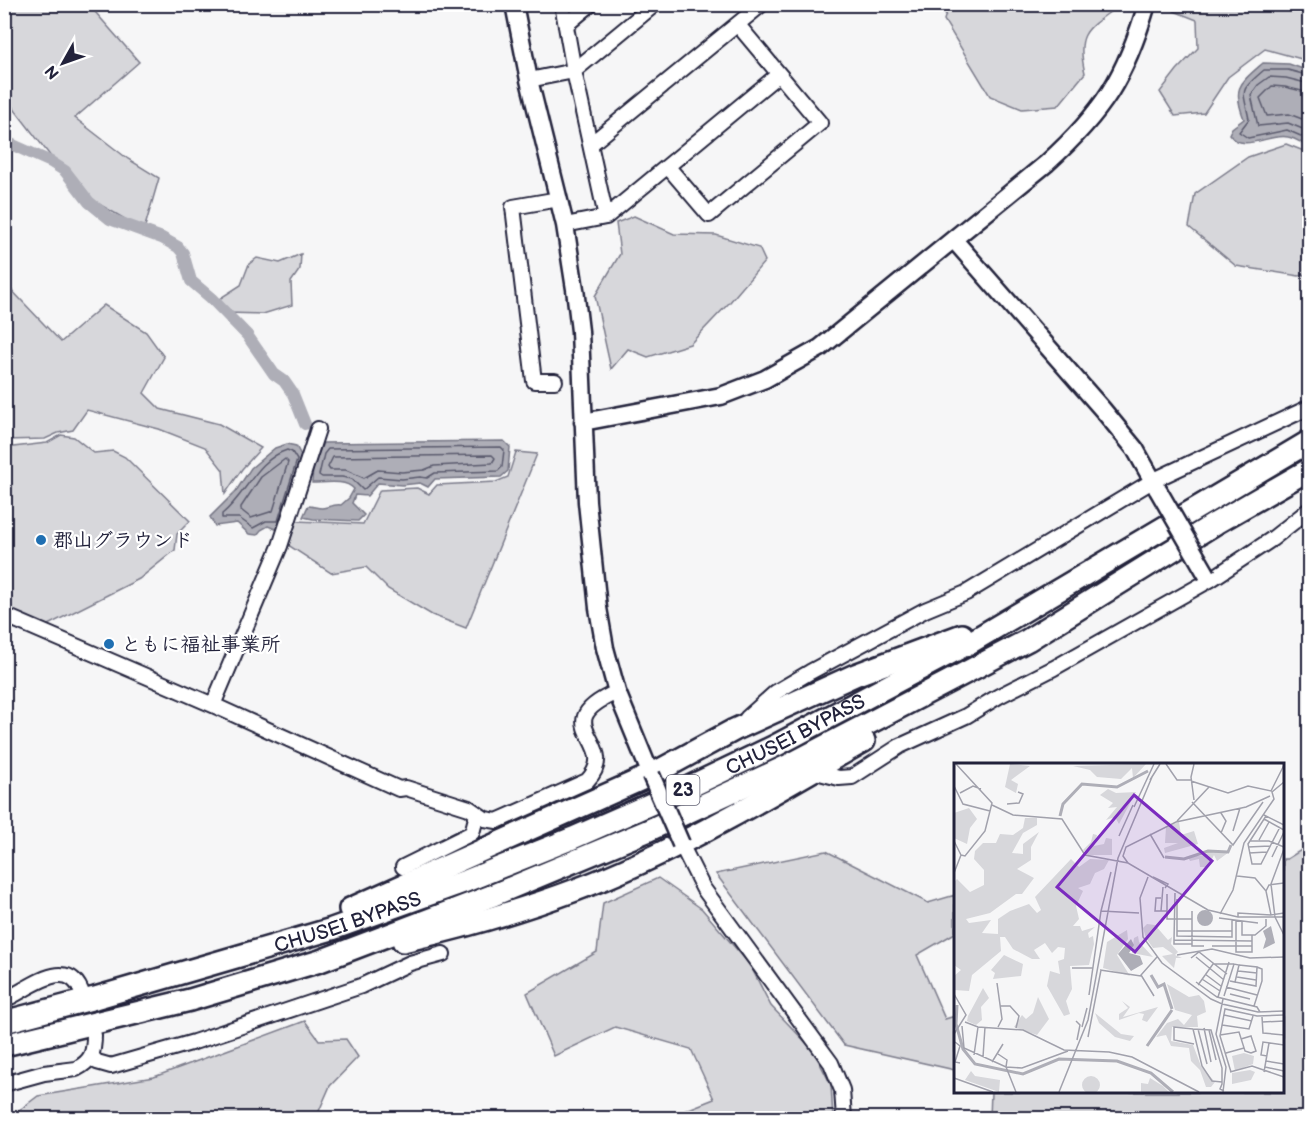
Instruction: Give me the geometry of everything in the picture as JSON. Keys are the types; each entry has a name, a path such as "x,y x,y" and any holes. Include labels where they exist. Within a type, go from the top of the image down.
{"highway":[{"name":"CHUSEI BYPASS","path":"4,1022 332,929 476,877 628,814 775,746 971,642 1310,441"},
{"name":"CHUSEI BYPASS","path":"4,1045 190,1000 320,961 491,896 647,831 787,766 1028,640 1216,523 1310,469"},
{"path":"213,964 365,903 651,775 734,730 855,675 1022,612"},
{"path":"320,961 429,935 524,907 638,864 776,793 961,686 1028,640"}],"street":[{"path":"514,4 529,80 565,225 580,331 587,502 598,608 605,648 617,692 651,775 703,888 831,1063 842,1090 844,1119"},
{"path":"562,4 574,71 606,217"},
{"path":"566,25 591,4"},
{"path":"529,80 574,71 655,4"},
{"path":"591,144 762,4"},
{"path":"583,422 721,396 765,379 820,348 1069,143 1099,110 1116,84 1135,44 1147,4"},
{"path":"668,167 709,215 820,123 738,25"},
{"path":"565,225 606,217 779,74"},
{"path":"555,381 534,381 513,207 559,199"},
{"path":"954,240 1135,449 1209,577"},
{"path":"734,730 776,692 810,672 925,610 966,593 1156,485 1310,407"},
{"path":"213,705 280,546 318,429"},
{"path":"812,771 839,778 852,777 900,746 966,716 1209,577 1272,539 1310,509"},
{"path":"4,615 213,705 399,789 406,788 469,808 485,819 496,820 587,781 596,768 598,756 585,730 586,714 595,703 617,692"},
{"path":"403,867 472,833 477,814"},
{"path":"92,1057 97,1062 111,1066 177,1047 362,986 410,963 444,954"},
{"path":"4,1000 55,974 68,977 75,982 80,987 83,996"},
{"path":"4,1084 44,1073 76,1069 92,1057 94,1035"}],"shaded area":[{"path":"20,4 89,5 139,62 75,118 128,159 159,178 144,230 78,192 5,97 5,9"},
{"path":"949,4 1116,5 1085,35 1082,60 1085,73 1058,106 1022,109 990,96 944,20"},
{"path":"1175,5 1309,5 1309,61 1265,49 1228,77 1204,113 1175,116 1160,92 1198,48 1197,20 1174,11"},
{"path":"1286,144 1309,153 1309,274 1299,276 1236,266 1189,227 1195,194 1248,157"},
{"path":"634,216 674,234 716,235 759,248 765,261 690,344 648,357 628,349 611,369 595,296 620,254 616,223"},
{"path":"301,254 300,269 291,282 292,305 263,314 227,313 219,299 241,285 249,264 257,258 280,263"},
{"path":"4,282 61,342 104,305 146,332 164,357 144,393 160,409 219,424 261,448 242,469 225,494 223,470 205,447 159,429 87,410 73,430 45,439 5,440"},
{"path":"61,435 74,437 94,453 113,451 125,457 190,521 177,534 175,550 139,579 44,627 5,609 5,448 47,443"},
{"path":"516,452 537,454 466,628 432,615 388,589 366,567 331,573 288,545 297,521 363,524 380,490 417,488 429,494 437,485 496,482 508,477"},
{"path":"1309,845 1309,1118 990,1118 991,1093 1284,1093 1284,859"},
{"path":"826,851 928,903 954,895 954,934 917,955 945,1019 954,1016 954,1070 844,1045 716,874"},
{"path":"658,878 702,909 750,965 771,1006 813,1050 831,1085 833,1118 666,1118 714,1099 691,1049 615,1027 554,1056 527,993 597,952 603,903"},
{"path":"305,1021 319,1040 346,1039 358,1057 330,1086 316,1118 9,1118 38,1096 154,1077"}],"water":[{"path":"1263,63 1289,64 1309,71 1309,147 1288,137 1249,143 1235,140 1229,134 1232,128 1244,119 1238,93 1240,87 1248,76"},
{"path":"504,441 510,447 508,471 501,477 435,479 428,487 420,483 402,485 378,483 367,496 355,495 352,503 364,515 358,521 303,517 308,506 322,508 341,505 354,489 340,483 312,483 313,467 323,443"},
{"path":"287,444 296,446 303,459 282,529 278,530 268,526 257,535 249,534 237,523 215,526 210,517 236,491 251,468 275,448"}],"waterway":[{"path":"4,141 51,162 65,171 89,202 110,219 162,238 178,247 183,253 191,281 247,335 274,374 284,381 293,394 305,424"}],"place":[{"name":"郡山グラウンド","path":"41,540"},
{"name":"ともに福祉事業所","path":"109,644"}]}
